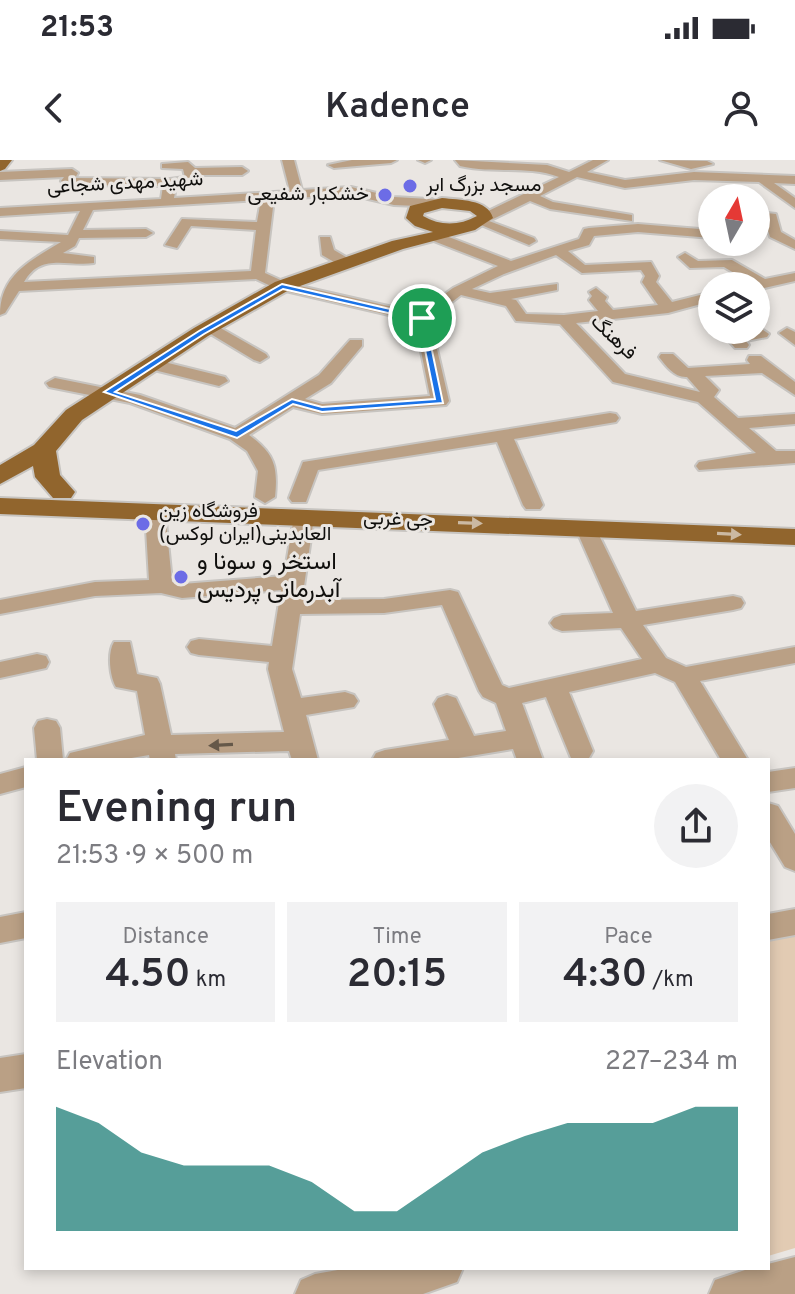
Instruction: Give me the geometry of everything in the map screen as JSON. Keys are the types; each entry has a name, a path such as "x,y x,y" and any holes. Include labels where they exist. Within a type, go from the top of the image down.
{"main road":[{"path":"0,166 5,160"},
{"path":"0,476 43,450 74,415 108,392 210,327 282,286 398,245 462,228 482,220 481,210 465,204 442,203 422,207 416,218 416,236 398,245"},
{"path":"416,218 438,228 462,228"},
{"path":"43,450 48,477 62,492"},
{"name":"جی غربی","path":"0,490 265,497 302,507 585,527 795,537"},
{"name":"جی غربی","path":"0,506 155,512 533,505 795,515"}],"street":[{"path":"288,160 297,194"},
{"path":"331,163 391,160"},
{"path":"461,160 464,164 476,166 547,168 625,184 746,165"},
{"path":"482,220 602,160"},
{"path":"666,160 689,174"},
{"path":"331,163 349,170 360,179 351,191"},
{"path":"0,176 72,173 67,181 170,183 192,180 188,165 166,166"},
{"path":"189,172 244,165 240,197"},
{"path":"647,174 795,180"},
{"path":"20,185 30,175"},
{"path":"763,180 795,204"},
{"path":"167,202 170,183"},
{"name":"شهید مهدی شجاعی","path":"0,212 351,191 394,201"},
{"path":"330,192 334,207"},
{"path":"258,275 268,196"},
{"path":"465,204 524,199 566,212 597,209 618,223 698,232"},
{"path":"394,201 442,203"},
{"path":"394,201 416,218"},
{"path":"0,310 23,271 73,239 88,207"},
{"path":"422,318 436,305 508,265 584,242 589,232 618,223 684,217"},
{"path":"770,217 775,234"},
{"path":"482,220 529,241"},
{"path":"172,245 187,222 262,226"},
{"path":"0,235 73,239 146,233"},
{"path":"770,234 795,245"},
{"path":"436,237 508,265"},
{"path":"73,239 100,246 127,244"},
{"path":"325,240 327,252 346,263"},
{"path":"558,250 582,269 646,265 652,276 649,282 668,308"},
{"path":"49,256 89,260"},
{"path":"685,257 695,265 727,263 739,272"},
{"path":"0,269 23,271"},
{"path":"13,287 258,275 282,286 422,318"},
{"path":"770,281 795,277"},
{"path":"494,297 552,287"},
{"name":"فرهنگ","path":"461,291 511,303 521,318 564,320 619,378 704,398 771,457"},
{"path":"596,292 600,297 596,300 610,316"},
{"path":"564,320 668,308 698,300"},
{"path":"292,401 322,409 440,401 422,318"},
{"path":"210,327 260,357"},
{"path":"237,435 325,379 356,343"},
{"path":"707,352 729,370"},
{"path":"152,364 219,381"},
{"path":"704,398 710,390 679,369 729,370 761,364 795,391"},
{"path":"55,383 108,392 237,435 255,448 268,471 265,497"},
{"path":"769,393 795,391"},
{"path":"87,758 142,745 161,753 302,750 280,669 296,582 302,507 310,466 610,418"},
{"path":"736,424 795,419"},
{"path":"503,435 533,505"},
{"path":"706,466 771,457 795,457"},
{"path":"155,512 161,586"},
{"path":"585,527 628,620 657,664 684,676 795,655"},
{"path":"0,607 95,589 161,586 182,591 296,582"},
{"path":"291,607 384,606 450,597 492,691 507,697 657,664"},
{"path":"562,623 628,620 733,603"},
{"path":"199,647 282,655"},
{"path":"122,648 125,681 148,684 161,753"},
{"path":"0,670 37,662"},
{"path":"684,676 734,758"},
{"path":"554,686 580,751"},
{"path":"396,758 465,746 525,749 507,697"},
{"path":"291,708 345,701"},
{"path":"447,704 465,746"},
{"path":"47,728 50,758"},
{"path":"0,784 24,778"},
{"path":"770,782 795,778"},
{"path":"770,927 795,922"},
{"path":"0,930 24,925"},
{"path":"0,1075 24,1071"},
{"path":"315,1294 418,1277"},
{"path":"740,1283 795,1277"}],"shaded area":[{"path":"795,931 795,1248 770,1255 770,937"}],"place":[{"name":"مسجد بزرگ ابر","path":"410,186"},
{"name":"خشکبار شفیعی","path":"385,195"},
{"name":"فروشگاه زین العابدینی(ایران لوکس)","path":"143,524"},
{"name":"استخر و سونا و آبدرمانی پردیس","path":"181,577"}],"route":[{"path":"282,286 422,318 440,401 322,409 292,401 237,435 108,392 201,332 282,286"}]}
